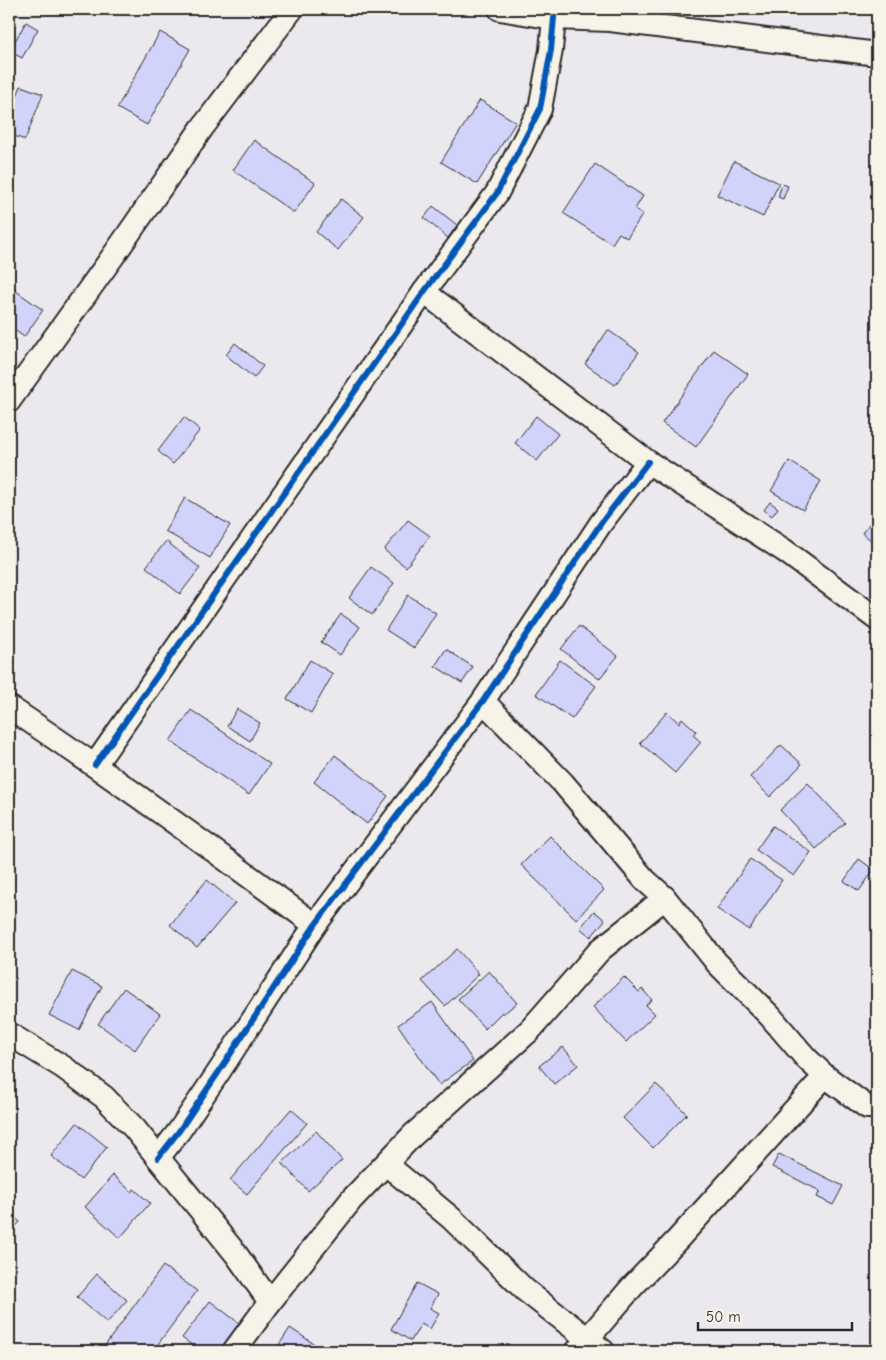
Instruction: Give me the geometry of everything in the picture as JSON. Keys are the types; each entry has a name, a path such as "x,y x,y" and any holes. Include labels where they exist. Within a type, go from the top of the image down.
{"street":[{"path":"9,401 202,128 292,9"},
{"path":"500,9 554,18 610,20 877,54"},
{"path":"94,765 424,292 497,193 540,109 551,50 554,18"},
{"path":"424,292 648,462 785,551 877,620"},
{"path":"158,1158 179,1131 315,926 483,701 602,524 648,462"},
{"path":"483,701 563,783 645,880 665,898 717,962 770,1016 806,1058 825,1076 867,1107 877,1107"},
{"path":"9,707 204,843 315,926"},
{"path":"234,1351 270,1302 352,1199 412,1136 530,1030 600,950 665,898"},
{"path":"9,1034 63,1067 104,1097 134,1128 236,1254 270,1302"},
{"path":"386,1164 451,1218 525,1290 589,1347 825,1076"}],"building":[{"path":"26,22 38,29 22,58 9,51"},
{"path":"160,32 190,49 147,125 117,108"},
{"path":"21,86 43,94 25,140 9,134 9,110 11,111"},
{"path":"480,100 516,122 477,184 441,162"},
{"path":"254,140 315,183 294,213 233,170"},
{"path":"734,161 779,183 763,217 717,195"},
{"path":"595,164 643,196 635,209 643,214 627,238 619,233 612,244 563,213"},
{"path":"782,184 788,186 783,199 778,197"},
{"path":"341,199 364,217 338,250 316,232"},
{"path":"433,206 457,225 448,238 424,218"},
{"path":"9,286 43,310 24,337 9,326"},
{"path":"608,330 639,352 615,385 585,364"},
{"path":"235,343 263,366 254,378 226,355"},
{"path":"714,350 748,374 696,447 662,423"},
{"path":"536,416 558,434 537,461 515,443"},
{"path":"184,417 200,430 173,464 158,451"},
{"path":"789,461 821,481 803,510 771,491"},
{"path":"185,498 230,525 210,558 165,531"},
{"path":"770,502 778,508 772,516 764,510"},
{"path":"877,514 877,545 862,533"},
{"path":"408,520 430,536 406,567 384,550"},
{"path":"166,541 200,568 180,594 146,567"},
{"path":"371,567 394,583 372,615 349,598"},
{"path":"408,595 436,613 414,648 386,630"},
{"path":"341,614 360,627 340,655 321,642"},
{"path":"579,626 618,656 599,679 561,649"},
{"path":"446,649 473,667 462,683 435,666"},
{"path":"310,660 333,674 311,713 287,699"},
{"path":"560,660 596,686 572,719 536,694"},
{"path":"237,709 260,723 250,741 227,726"},
{"path":"191,710 270,764 249,795 170,741"},
{"path":"667,712 679,723 682,718 696,731 693,735 701,742 675,773 640,743"},
{"path":"781,745 802,764 770,797 750,777"},
{"path":"335,755 388,796 367,824 314,782"},
{"path":"808,783 845,823 816,849 780,810"},
{"path":"773,826 811,852 794,876 756,850"},
{"path":"550,836 604,890 576,919 521,865"},
{"path":"750,859 782,880 749,930 717,909"},
{"path":"859,859 874,870 859,891 844,881"},
{"path":"207,880 235,903 197,948 170,925"},
{"path":"594,911 605,920 591,937 580,928"},
{"path":"457,949 479,974 445,1006 422,981"},
{"path":"72,971 102,986 79,1030 49,1015"},
{"path":"489,971 517,1003 503,1014 502,1012 485,1029 458,999"},
{"path":"624,977 639,992 642,989 652,1000 646,1005 655,1014 626,1042 593,1007"},
{"path":"124,988 160,1014 135,1050 98,1024"},
{"path":"432,1002 473,1061 439,1085 398,1025"},
{"path":"563,1047 578,1065 554,1084 539,1066"},
{"path":"656,1084 687,1114 653,1148 623,1118"},
{"path":"291,1109 307,1123 247,1194 230,1180"},
{"path":"77,1123 107,1147 81,1180 51,1156"},
{"path":"316,1131 342,1160 308,1191 282,1163"},
{"path":"779,1154 843,1186 833,1205 817,1197 820,1191 772,1167"},
{"path":"113,1175 132,1192 134,1189 150,1203 120,1238 85,1207"},
{"path":"9,1212 20,1222 9,1234"},
{"path":"9,1260 17,1268 9,1277"},
{"path":"163,1266 197,1291 153,1351 101,1351"},
{"path":"97,1274 127,1300 107,1323 77,1297"},
{"path":"417,1283 438,1294 430,1308 439,1313 430,1329 421,1324 411,1341 391,1329"},
{"path":"210,1301 243,1326 223,1351 200,1351 182,1338"},
{"path":"290,1328 325,1351 275,1351"}],"cycle path":[{"path":"95,765 424,292 497,193 540,109 551,50 554,18"},
{"path":"158,1158 179,1131 315,925 483,701 601,523 648,462"}]}
